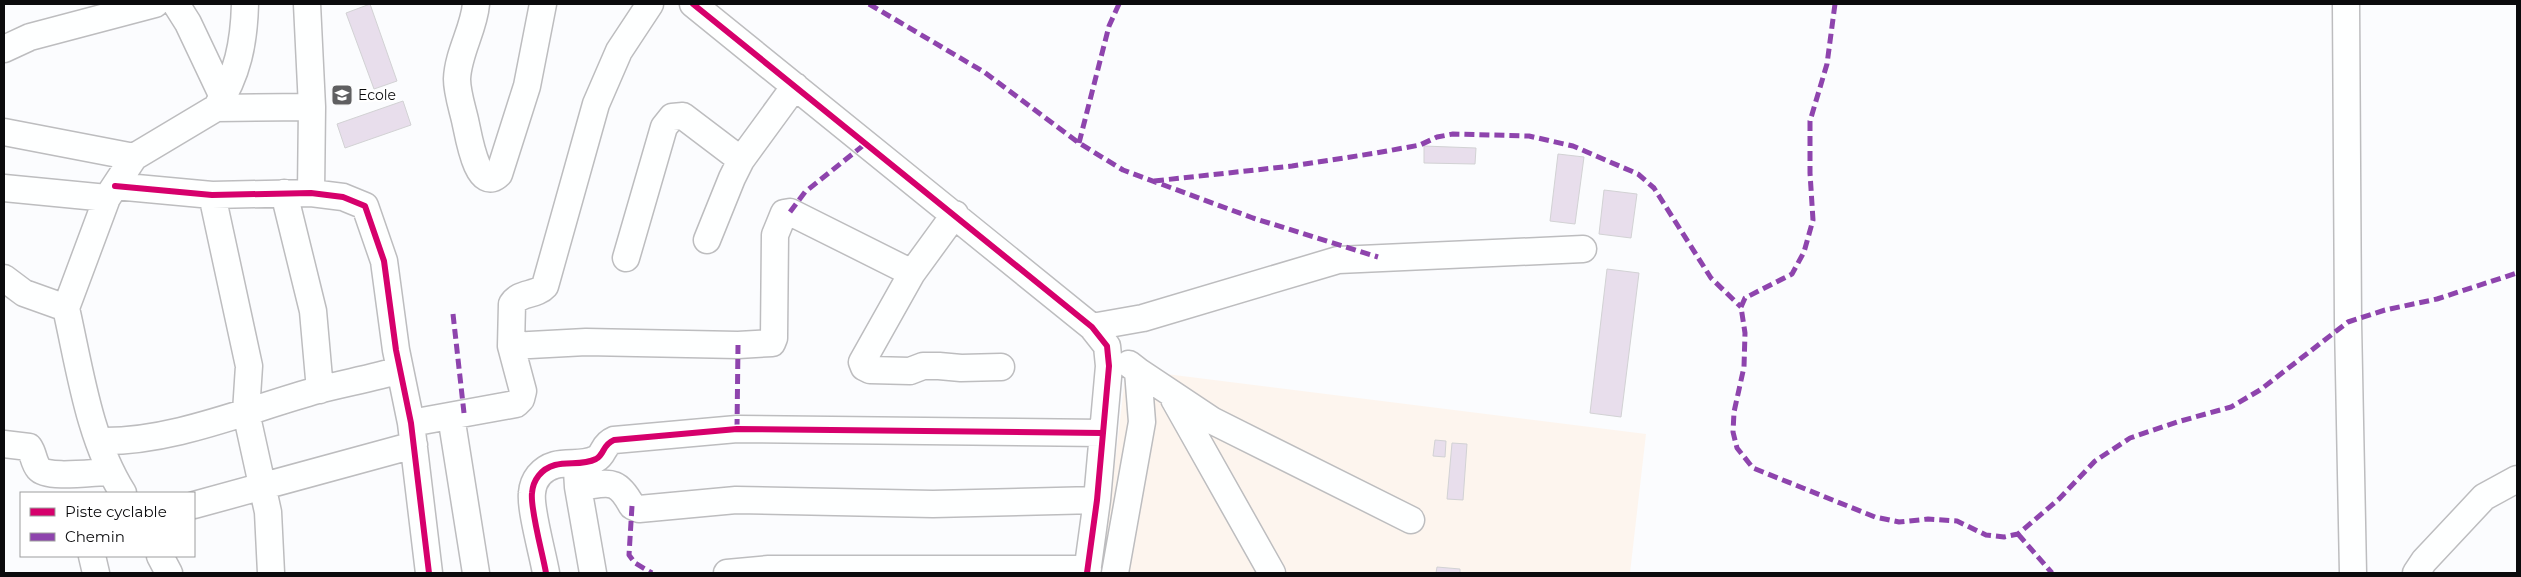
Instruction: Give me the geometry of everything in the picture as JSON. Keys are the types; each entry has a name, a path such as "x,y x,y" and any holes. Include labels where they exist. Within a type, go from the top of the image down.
{"street":[{"path":"4,48 30,38 155,4"},
{"path":"176,4 220,102"},
{"path":"220,102 244,41 245,4"},
{"path":"307,4 312,107 311,193"},
{"path":"476,4 457,79 474,161 483,176 495,178 499,174 527,86 543,4"},
{"path":"195,505 262,485 412,434 451,416 516,404 521,399 523,391 511,346 512,304 518,297 535,294 545,286 596,104 619,51 650,4"},
{"path":"693,4 865,144 955,214 1092,327 1107,346 1110,366 1102,433 1098,500 1088,571 798,571 728,573"},
{"path":"2346,4 2348,322 2353,573"},
{"path":"707,240 741,160 795,86"},
{"path":"4,444 29,447 33,452 38,468 42,472 116,482 99,441 87,403 66,308 111,192 134,157 220,102 312,107"},
{"path":"626,258 664,127 672,116 683,116 741,160"},
{"path":"4,132 134,157"},
{"path":"4,188 78,193 212,195 311,193 343,197 365,206 384,261 400,370 412,434 429,573"},
{"path":"284,193 313,312 320,390"},
{"path":"212,195 249,366 246,412 268,512 272,573"},
{"path":"511,346 586,342 738,345 772,343 774,338 775,234 784,214 790,212 912,273"},
{"path":"955,214 912,273 862,362 864,367 870,370 910,371 923,366 1001,367"},
{"path":"1092,327 1143,318 1338,260 1583,249"},
{"path":"4,278 24,294 66,308"},
{"path":"1110,366 1128,363 1213,421 1411,520"},
{"path":"99,441 143,439 400,370"},
{"path":"1115,573 1142,422 1138,371"},
{"path":"1170,392 1197,436 1272,573"},
{"path":"451,416 476,573"},
{"path":"577,476 597,458 604,446 614,440 730,430 1102,433"},
{"path":"546,573 532,494 535,480 542,472 556,465 577,476 615,484 621,488 632,506 639,509 736,500 933,504 1098,500"},
{"path":"577,476 593,573"},
{"path":"2416,573 2424,561 2484,497 2517,479"},
{"path":"92,557 96,573"},
{"path":"161,557 169,573"}],"shaded area":[{"path":"1126,369 1646,434 1630,573 1102,573"}],"building":[{"path":"370,4 397,81 374,89 346,13"},
{"path":"403,101 411,125 345,148 337,124"},
{"path":"1424,146 1476,148 1475,164 1424,163"},
{"path":"1558,154 1584,157 1575,224 1550,221"},
{"path":"1604,190 1637,194 1631,238 1599,234"},
{"path":"1607,269 1639,273 1621,417 1590,413"},
{"path":"1435,440 1446,441 1445,457 1433,456"},
{"path":"1452,443 1467,444 1463,500 1447,499"},
{"path":"1437,567 1460,569 1460,573 1436,573"}],"marked path":[{"path":"869,4 984,72 1079,143 1123,170 1253,218 1378,257"},
{"path":"1079,143 1109,26 1119,4"},
{"path":"1835,4 1827,64 1810,121 1810,173 1813,220 1804,252 1792,274 1745,298 1741,307 1745,333 1744,367 1734,412 1733,432 1737,448 1753,468 1875,517 1899,522 1928,519 1957,521 1986,535 2004,537 2018,534 2059,499 2095,461 2130,438 2177,422 2231,407 2260,390 2348,322 2385,310 2437,299 2517,273"},
{"path":"1154,181 1292,166 1376,153 1420,145 1437,137 1453,134 1529,136 1573,146 1638,174 1654,188 1711,278 1741,307"},
{"path":"790,212 805,192 865,144"},
{"path":"453,314 464,413"},
{"path":"737,429 738,345"},
{"path":"632,506 629,555 635,563 652,573"},
{"path":"2018,534 2052,573"}],"cycle path":[{"path":"693,4 1092,327 1107,346 1109,366 1097,500 1087,573"},
{"path":"115,186 212,195 311,193 343,197 365,206 384,261 396,350 411,423 429,573"},
{"path":"546,573 532,500 536,479 546,469 555,465 586,462 596,459 601,455 607,444 614,440 737,429 1102,433"}],"place":[{"name":"Ecole","path":"342,95"}]}
